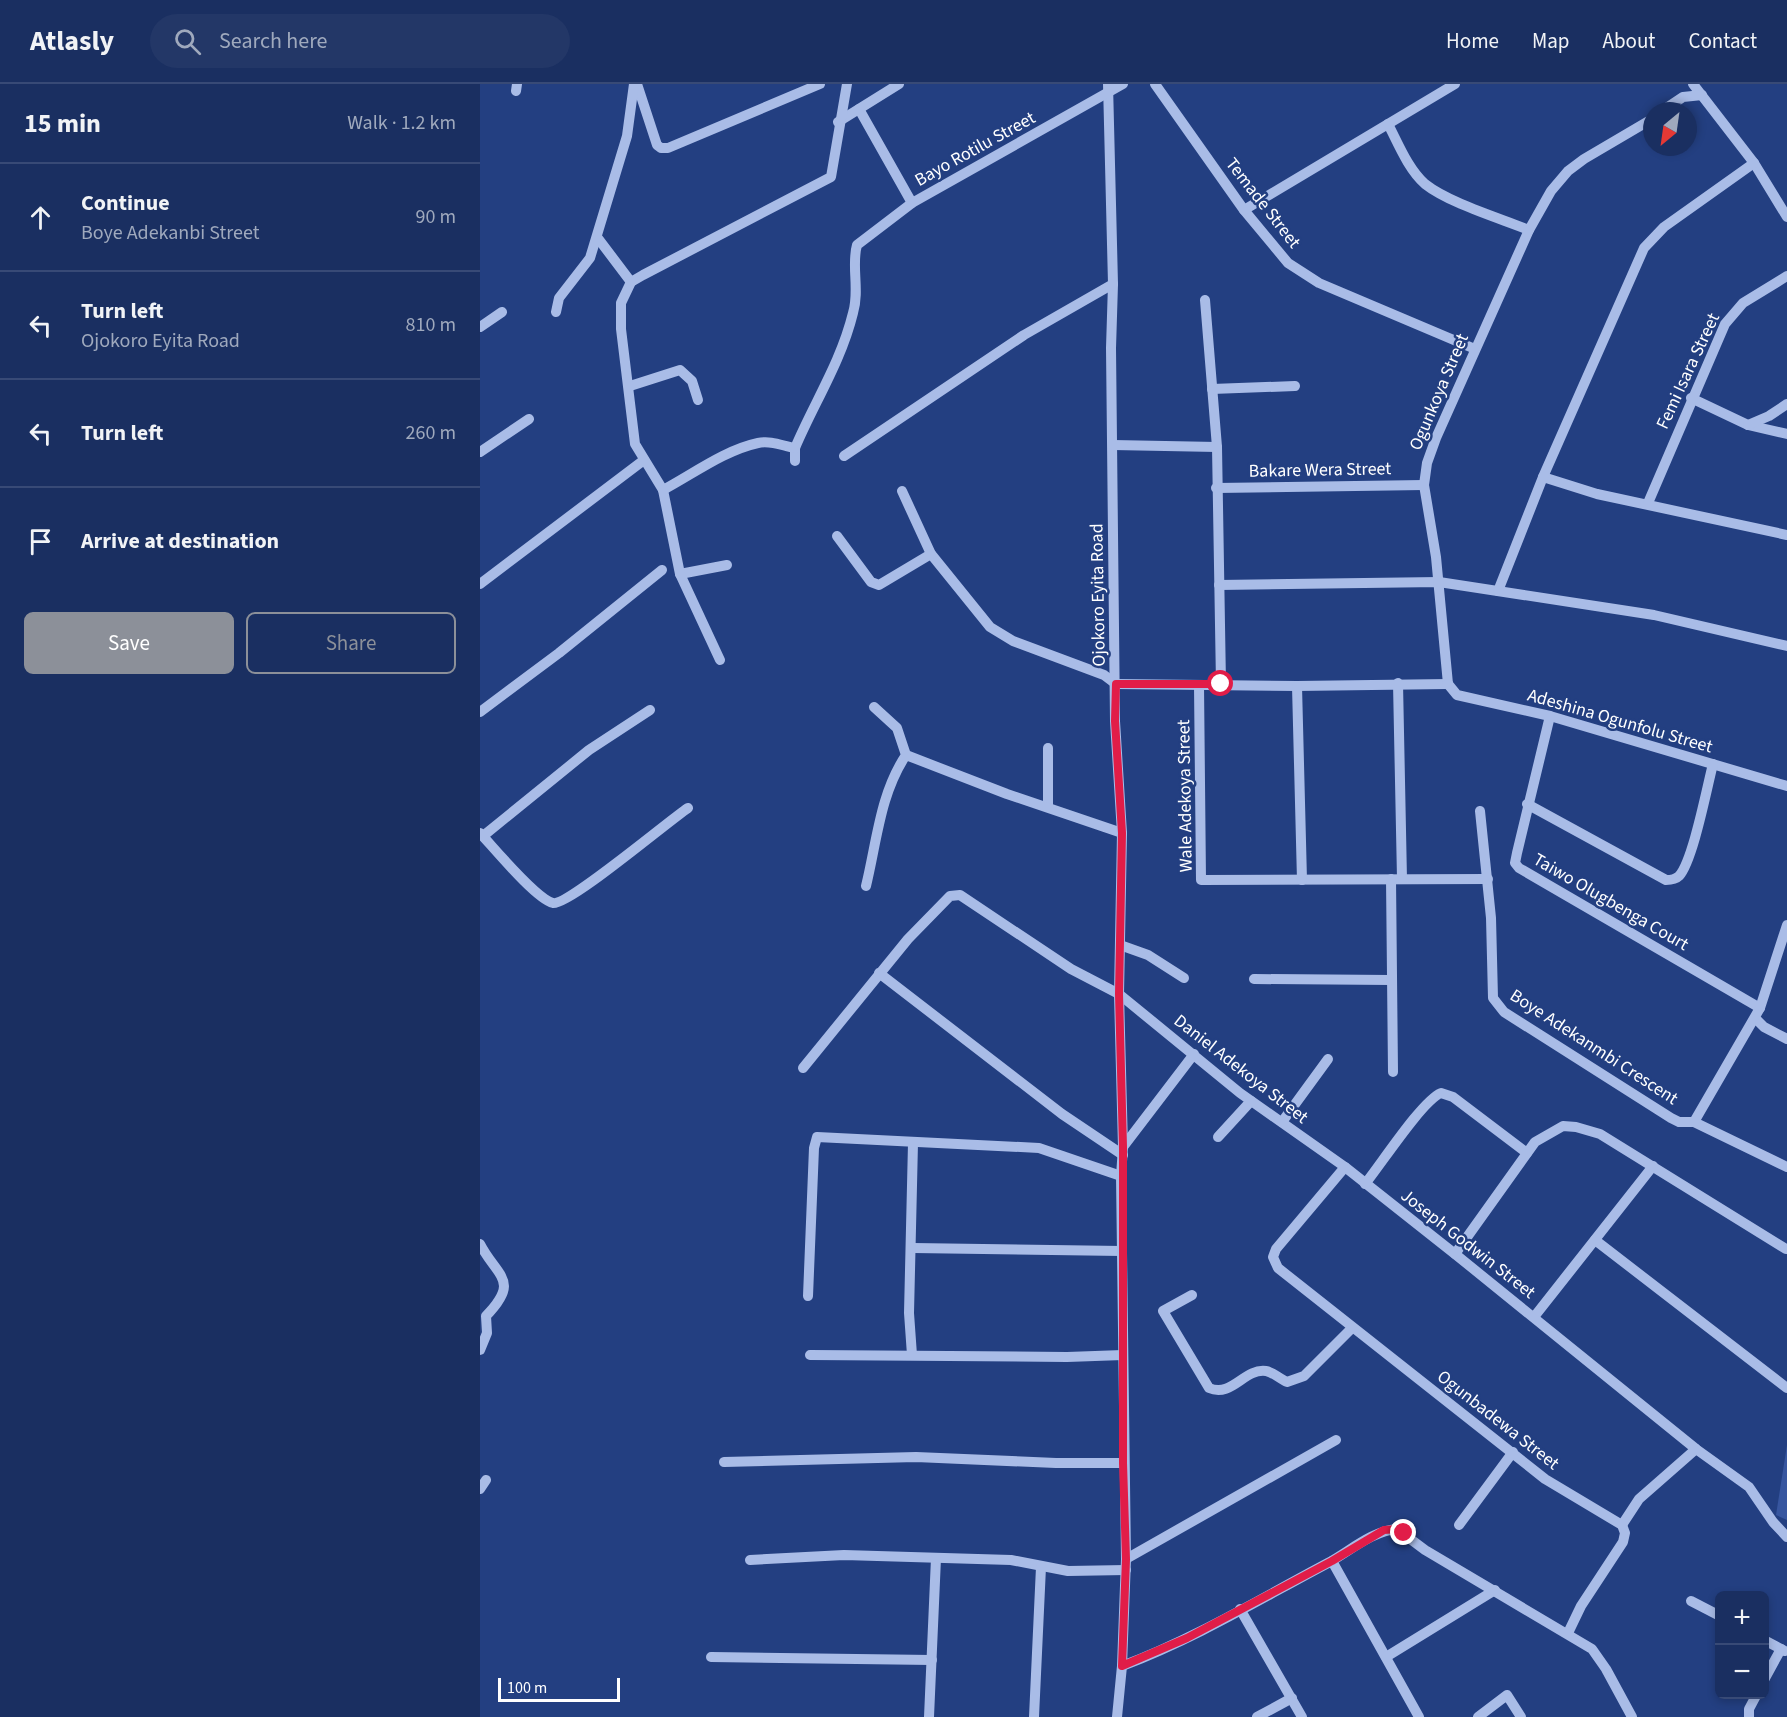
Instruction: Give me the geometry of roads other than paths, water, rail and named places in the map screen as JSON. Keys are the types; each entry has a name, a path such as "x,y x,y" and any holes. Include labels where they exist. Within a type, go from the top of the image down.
{"street":[{"path":"636,84 657,145 661,148 668,148 820,84"},
{"path":"556,312 560,298 590,258 627,136 636,84"},
{"path":"720,660 680,574 663,490 635,444 630,386 621,329 621,303 631,282 831,177 838,122 847,84"},
{"path":"838,122 899,84"},
{"name":"Bayo Rotilu Street","path":"795,448 842,350 857,294 856,248 912,203 1108,88 1123,84"},
{"name":"Temade Street","path":"1155,84 1244,210 1288,263 1319,283 1475,349"},
{"path":"1244,210 1455,84"},
{"path":"1693,84 1754,164 1787,217"},
{"name":"Ojokoro Eyita Road","path":"1108,88 1113,284 1111,348 1115,721 1122,833 1119,994 1123,1151 1121,1176 1123,1463 1126,1565 1122,1666 1116,1717"},
{"path":"1676,102 1683,97 1702,95"},
{"path":"859,109 912,203"},
{"path":"1388,124 1412,169 1424,183 1438,192 1528,230"},
{"name":"Ogunkoya Street","path":"1448,684 1439,582 1424,485 1427,463 1528,230 1551,190 1568,171 1584,159 1643,124"},
{"path":"1498,591 1543,477 1644,248 1664,227 1754,164"},
{"path":"597,237 631,282"},
{"name":"Femi Isara Street","path":"1648,503 1714,347 1733,313 1787,276"},
{"path":"844,456 1023,334 1113,284"},
{"path":"1205,300 1217,447 1221,684"},
{"path":"480,327 502,312"},
{"path":"630,386 680,370 692,381 698,400"},
{"path":"1212,389 1295,387"},
{"path":"1692,398 1748,425 1787,434"},
{"path":"1748,425 1769,416 1787,404"},
{"path":"480,452 529,419"},
{"path":"663,490 726,455 759,442 772,442 795,448 795,461"},
{"path":"1113,445 1217,447"},
{"path":"480,584 644,460"},
{"path":"1543,477 1597,494 1648,503 1787,535"},
{"name":"Bakare Wera Street","path":"1216,488 1424,485"},
{"path":"902,491 931,554 990,627 1013,641 1104,675 1116,684 1297,686 1448,684"},
{"path":"837,536 871,582 879,585 931,554"},
{"path":"680,574 727,565"},
{"path":"480,712 559,653 662,570"},
{"path":"1219,585 1439,582 1654,615 1787,646"},
{"path":"1393,1072 1391,980 1397,879 1398,683"},
{"name":"Adeshina Ogunfolu Street","path":"1448,684 1457,695 1550,716 1787,786"},
{"name":"Wale Adekoya Street","path":"1199,685 1201,880 1302,880"},
{"path":"1297,686 1302,880 1488,879 1480,811"},
{"path":"874,707 897,728 906,755"},
{"path":"650,710 589,750 481,835 533,890 552,903 560,903 589,885 626,853 688,808"},
{"name":"Taiwo Olugbenga Court","path":"1550,716 1527,804 1515,863 1519,868 1760,1008"},
{"path":"1048,748 1048,807"},
{"path":"906,755 1122,833"},
{"path":"866,886 882,807 896,771 906,755"},
{"path":"1527,804 1666,880 1672,880 1679,876 1688,856 1713,764"},
{"name":"Boye Adekanmbi Crescent","path":"1488,879 1493,998 1504,1012 1671,1118 1679,1122 1694,1122 1787,1167"},
{"name":"Daniel Adekoya Street","path":"879,973 941,903 950,896 960,895 1071,969 1119,994 1251,1101 1345,1167"},
{"path":"1694,1122 1760,1008 1787,925"},
{"path":"1120,945 1148,955 1184,978"},
{"path":"803,1068 879,973 1062,1114 1123,1151 1194,1054"},
{"path":"1254,979 1391,980"},
{"path":"1755,1018 1787,1039"},
{"path":"1282,1122 1328,1059"},
{"path":"1365,1184 1424,1105 1441,1093 1453,1097 1527,1153"},
{"path":"1218,1137 1251,1101"},
{"path":"1455,1254 1535,1142 1557,1129 1576,1126 1600,1134 1786,1249"},
{"path":"808,1296 816,1139 864,1138 913,1143 1040,1148 1121,1176"},
{"path":"912,1355 909,1313 913,1248 913,1143"},
{"name":"Joseph Godwin Street","path":"1345,1167 1534,1317 1653,1166"},
{"name":"Ogunbadewa Street","path":"1345,1167 1276,1249 1273,1257 1278,1268 1352,1328 1571,1496 1622,1525"},
{"path":"1595,1240 1787,1388"},
{"path":"480,1244 504,1279 505,1287 497,1304 486,1316 487,1333 480,1350"},
{"path":"913,1248 1122,1251"},
{"path":"1192,1296 1163,1311 1209,1388 1215,1390 1225,1390 1261,1371 1269,1371 1287,1382 1294,1381 1319,1364 1352,1328"},
{"path":"1534,1317 1696,1449 1749,1487 1773,1522 1787,1537"},
{"path":"810,1355 1067,1357 1123,1355"},
{"path":"750,1560 844,1555 1011,1560 1068,1571 1126,1565 1336,1440"},
{"path":"1568,1633 1581,1606 1623,1542 1622,1525 1639,1499 1696,1449"},
{"path":"1459,1525 1513,1452"},
{"path":"724,1462 916,1457 1056,1464 1123,1463"},
{"path":"1122,1666 1187,1638 1332,1561 1384,1530 1397,1529 1425,1550 1568,1633 1598,1656 1632,1717"},
{"path":"929,1717 936,1558"},
{"path":"1332,1561 1419,1717"},
{"path":"1034,1717 1041,1567"},
{"path":"1386,1657 1495,1590"},
{"path":"1691,1601 1715,1614"},
{"path":"1240,1610 1302,1717"},
{"path":"1769,1643 1784,1651 1769,1673"},
{"path":"711,1657 932,1660"},
{"path":"1478,1717 1507,1695 1521,1717"},
{"path":"1257,1717 1292,1698"},
{"path":"1749,1717 1749,1708 1755,1699"}]}
